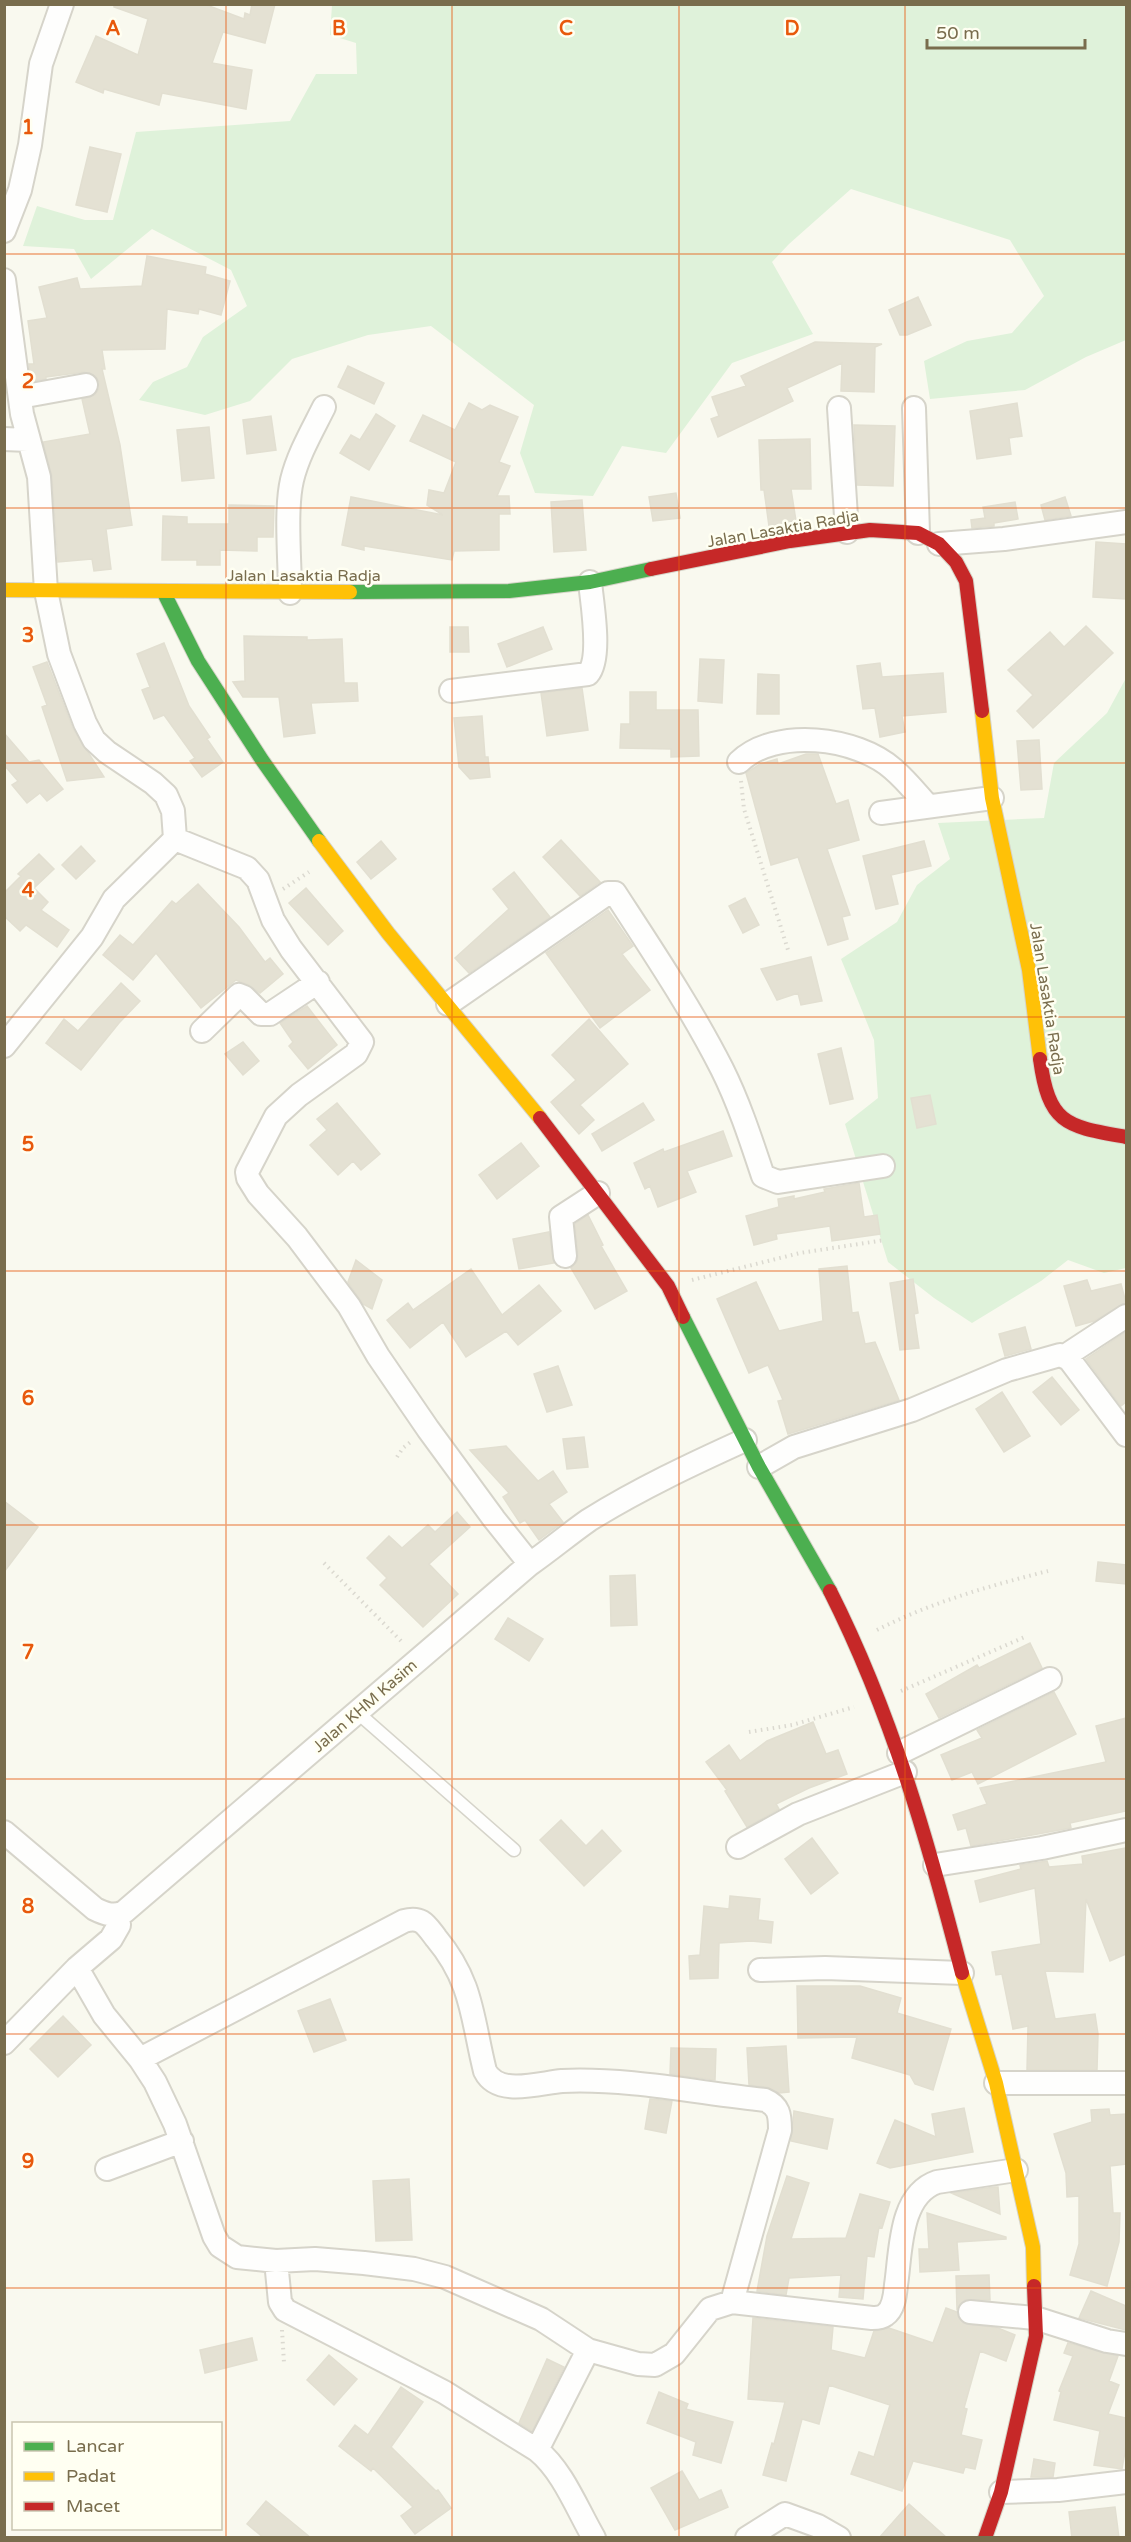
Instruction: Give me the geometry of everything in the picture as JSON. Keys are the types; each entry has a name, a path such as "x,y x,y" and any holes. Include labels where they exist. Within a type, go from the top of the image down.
{"main road":[{"name":"Jalan Lasaktia Radja","path":"4,590 290,593 509,591 590,582 790,541 847,532 870,530 918,533 939,544 956,562 966,580 992,798 1029,970 1044,1089 1054,1108 1068,1123 1083,1129 1126,1137"},
{"path":"163,591 198,662 330,858 388,933 559,1140 668,1286 759,1467 829,1589 855,1641 902,1762 936,1865 962,1973 996,2083 1033,2247 1036,2336 1001,2492 985,2538"}],"street":[{"path":"4,231 20,190 41,64 62,4"},
{"path":"4,280 20,397 28,440 39,477 46,591 59,654 85,723 94,740 166,795 173,811 175,839 114,899 92,937 4,1046"},
{"path":"20,397 86,385"},
{"path":"290,593 289,502 292,481 301,454 324,407"},
{"path":"839,408 847,532"},
{"path":"914,408 918,533"},
{"path":"4,439 28,440"},
{"path":"939,544 1004,539 1126,522"},
{"path":"451,691 588,674 594,662 595,648 590,582"},
{"path":"739,762 752,751 781,742 802,740 843,743 874,756 893,768 928,806"},
{"path":"881,813 992,798"},
{"path":"175,839 247,868 258,880 280,933 362,1042 351,1058 299,1095 276,1116 247,1172 250,1184 297,1237 349,1306 378,1356 417,1413 494,1519 530,1564"},
{"path":"448,1004 608,893 615,893 700,1029 723,1071 746,1125 763,1176 778,1182 883,1166"},
{"path":"202,1031 239,995 261,1014 270,1014 318,982"},
{"path":"565,1256 561,1217 598,1193"},
{"path":"759,1467 794,1447 912,1410 1007,1370 1060,1355 1065,1356 1126,1316"},
{"path":"1065,1356 1126,1435"},
{"name":"Jalan KHM Kasim","path":"118,1915 155,1886 530,1564 589,1521 638,1492 681,1469 745,1440"},
{"path":"738,1846 902,1762 1050,1679"},
{"path":"936,1865 1042,1848 1126,1830"},
{"path":"4,1832 95,1909 118,1915 119,1925 114,1935 77,1968 4,2043"},
{"path":"140,2059 404,1921 417,1919 424,1921 447,1951 466,1986 485,2071 489,2078 497,2084 602,2081 765,2100 777,2108 780,2130 732,2302"},
{"path":"77,1968 104,2015 140,2059 155,2082 182,2141 220,2246 237,2257 364,2263 445,2277 480,2290 541,2319 588,2350 638,2364 655,2365 674,2354 710,2309 732,2302 872,2318 882,2317 887,2314 894,2301 907,2213 925,2188 937,2182 1016,2170"},
{"path":"760,1970 825,1968 962,1973"},
{"path":"996,2083 1126,2083"},
{"path":"107,2169 182,2141"},
{"path":"276,2260 280,2302 285,2310 444,2392 537,2450 554,2469 594,2538"},
{"path":"970,2312 1035,2318 1107,2341 1126,2344"},
{"path":"537,2450 588,2350"},
{"path":"1001,2492 1058,2490 1126,2482"},
{"path":"747,2538 785,2514 818,2526 838,2538"}],"lane":[{"path":"358,1713 514,1850"}],"path":[{"path":"739,762 744,808 788,950"},
{"path":"266,902 330,858"},
{"path":"668,1286 800,1253 885,1240"},
{"path":"324,1563 419,1659"},
{"path":"855,1641 909,1614 964,1593 1048,1571"},
{"path":"749,1732 792,1725 877,1700 1027,1636"}],"green space":[{"path":"332,5 1126,5 1126,340 1086,357 1025,390 930,399 924,361 967,341 1012,333 1044,296 1010,240 851,189 772,262 813,334 732,363 666,453 622,446 593,496 535,493 520,453 534,405 431,326 368,335 292,359 250,401 205,415 139,400 153,382 187,367 203,337 247,306 231,270 152,229 91,279 74,249 23,246 37,206 85,220 113,220 136,132 290,121 316,74 357,74 356,43 330,35"},
{"path":"1126,678 1126,1268 1104,1273 1068,1260 1041,1281 972,1323 934,1298 888,1262 845,1124 878,1098 874,1040 841,959 897,922 917,885 950,859 938,823 1044,818 1054,763 1107,713"}],"building":[{"path":"114,4 204,4 244,19 245,13 250,15 252,4 275,4 265,43 223,32 212,63 252,70 246,109 162,93 159,105 104,89 103,93 76,82 96,36 138,55 148,19 114,7"},
{"path":"90,147 121,154 107,212 76,205"},
{"path":"147,256 206,267 205,274 230,281 221,315 199,309 198,314 167,309 165,349 102,350 105,369 102,369 120,445 132,525 106,529 111,569 94,571 92,559 58,562 52,476 43,442 90,434 82,399 95,395 99,389 99,382 96,376 84,372 31,381 29,364 34,364 28,321 47,318 39,287 77,278 80,289 142,286"},
{"path":"918,297 931,325 907,335 900,335 889,310"},
{"path":"815,342 882,344 875,347 874,392 841,391 842,363 787,388 793,401 718,437 711,419 719,416 712,397 746,386 741,376"},
{"path":"348,366 384,383 374,404 338,387"},
{"path":"469,403 482,410 490,405 518,417 499,462 510,466 497,496 509,496 510,514 499,514 499,550 454,551 452,560 364,546 364,550 342,545 351,497 443,515 427,505 429,490 444,493 456,462 410,441 423,415 455,430"},
{"path":"1017,403 1022,436 1009,438 1011,454 977,459 970,411"},
{"path":"376,414 395,426 369,470 340,453 351,435 360,440"},
{"path":"271,416 276,450 247,454 243,420"},
{"path":"854,425 895,426 893,486 857,485"},
{"path":"209,427 214,478 182,481 177,430"},
{"path":"810,439 811,489 791,489 796,521 769,526 764,490 761,490 759,440"},
{"path":"676,493 680,518 653,521 649,497"},
{"path":"1065,497 1071,516 1045,520 1041,505"},
{"path":"582,500 586,550 554,552 551,502"},
{"path":"1015,502 1018,519 994,523 994,526 972,528 971,520 985,518 983,507"},
{"path":"229,505 274,506 273,537 257,537 257,551 220,550 220,565 197,565 197,560 162,560 163,516 187,517 187,524 229,524"},
{"path":"1096,542 1126,544 1126,599 1093,597"},
{"path":"1086,626 1113,653 1033,728 1017,711 1033,695 1008,670 1050,632 1064,647"},
{"path":"450,627 468,627 469,652 450,652"},
{"path":"543,627 552,649 507,667 498,644"},
{"path":"244,636 307,637 307,640 342,639 344,683 357,683 358,701 311,703 315,733 284,737 279,697 243,697 233,682 245,681"},
{"path":"164,643 189,706 210,737 207,739 223,762 202,777 190,761 195,758 164,715 154,719 142,690 150,687 137,654"},
{"path":"700,659 724,660 722,703 698,701"},
{"path":"47,662 73,729 104,777 67,781 42,707 47,705 33,667"},
{"path":"880,663 882,677 943,673 946,712 902,716 905,732 880,737 875,708 863,709 857,666"},
{"path":"758,674 779,675 779,714 757,714"},
{"path":"582,688 588,730 547,736 541,693"},
{"path":"630,692 656,692 656,710 698,710 699,756 671,757 671,749 620,748 621,724 630,724"},
{"path":"482,716 485,757 488,757 490,777 470,779 459,767 454,718"},
{"path":"4,733 29,762 39,760 63,789 47,801 40,793 27,803 12,785 18,781 4,765"},
{"path":"1039,740 1042,789 1021,790 1017,741"},
{"path":"806,754 818,754 836,804 848,800 859,840 827,849 850,915 842,917 848,939 828,945 798,857 771,865 746,773 760,764 777,759 778,764"},
{"path":"561,840 600,882 580,896 543,857"},
{"path":"381,841 396,859 371,879 357,862"},
{"path":"924,841 931,866 891,875 898,904 876,909 863,856"},
{"path":"81,846 95,861 76,879 62,865"},
{"path":"39,854 54,869 34,888 48,902 41,910 69,930 57,947 26,925 20,931 4,916 4,893 21,876 18,874"},
{"path":"514,872 550,917 469,973 455,958 509,909 493,889"},
{"path":"198,884 239,927 265,962 270,958 283,974 260,993 236,980 201,1008 156,953 133,980 103,955 120,935 133,945 172,901 176,904"},
{"path":"306,888 343,931 328,945 289,903"},
{"path":"745,898 759,925 743,933 729,906"},
{"path":"608,910 633,946 622,954 650,990 600,1028 546,953"},
{"path":"811,957 822,1001 801,1005 798,993 777,1000 761,969"},
{"path":"121,983 140,1001 81,1070 46,1043 64,1019 78,1031"},
{"path":"307,1006 337,1045 308,1069 289,1046 293,1042 280,1023"},
{"path":"589,1019 628,1064 580,1105 594,1120 579,1134 551,1102 576,1080 552,1055"},
{"path":"243,1042 259,1061 243,1075 225,1054"},
{"path":"841,1048 853,1099 830,1104 818,1054"},
{"path":"930,1095 936,1124 917,1128 911,1098"},
{"path":"337,1103 380,1154 361,1170 353,1161 338,1175 310,1145 327,1130 317,1119"},
{"path":"643,1103 654,1120 602,1151 592,1134"},
{"path":"723,1131 732,1156 687,1171 696,1192 658,1207 650,1186 645,1189 634,1163 663,1149 664,1152"},
{"path":"521,1143 539,1166 497,1199 479,1175"},
{"path":"859,1183 864,1217 877,1215 880,1234 832,1241 830,1226 776,1234 777,1239 754,1245 746,1216 779,1207 778,1199 794,1196 794,1199 825,1192 824,1189"},
{"path":"588,1215 603,1245 601,1246 627,1291 595,1309 571,1268 577,1262 578,1255 575,1224"},
{"path":"549,1232 554,1263 519,1269 513,1239"},
{"path":"356,1260 382,1280 372,1309 363,1304 348,1282"},
{"path":"847,1266 852,1313 858,1312 865,1344 875,1342 899,1400 788,1434 778,1401 783,1400 768,1365 749,1373 717,1299 756,1282 779,1331 823,1321 819,1269"},
{"path":"471,1269 502,1315 539,1285 561,1311 518,1345 506,1331 466,1357 443,1322 410,1348 387,1320 408,1303 413,1310"},
{"path":"913,1279 918,1313 914,1314 919,1348 900,1350 890,1283"},
{"path":"1087,1280 1091,1291 1121,1284 1126,1303 1094,1321 1076,1326 1064,1286"},
{"path":"1025,1327 1031,1349 1005,1356 999,1334"},
{"path":"1126,1332 1126,1402 1121,1406 1086,1359"},
{"path":"558,1366 572,1405 547,1412 534,1374"},
{"path":"1052,1377 1079,1410 1061,1425 1033,1392"},
{"path":"1002,1392 1030,1436 1004,1452 976,1409"},
{"path":"584,1437 588,1467 567,1469 563,1439"},
{"path":"506,1446 538,1481 553,1471 567,1492 549,1504 563,1522 539,1540 525,1520 520,1523 503,1497 509,1493 470,1450"},
{"path":"4,1501 38,1527 4,1572"},
{"path":"457,1512 470,1527 429,1564 458,1594 423,1627 380,1585 387,1578 367,1558 389,1536 402,1548 428,1525 435,1532"},
{"path":"1098,1562 1126,1565 1126,1584 1096,1581"},
{"path":"635,1575 637,1625 611,1626 610,1576"},
{"path":"508,1618 543,1639 529,1661 495,1639"},
{"path":"1030,1643 1042,1668 939,1718 926,1694 977,1665 979,1668"},
{"path":"1054,1692 1076,1734 978,1784 972,1772 952,1780 941,1755 982,1738 977,1730"},
{"path":"1126,1718 1126,1811 1070,1823 1071,1828 971,1846 966,1828 958,1830 953,1815 987,1804 980,1788 1106,1762 1096,1726"},
{"path":"813,1722 826,1754 838,1750 847,1774 809,1788 776,1804 779,1809 747,1827 725,1791 727,1790 706,1762 729,1745 740,1761 767,1741"},
{"path":"561,1820 586,1846 602,1830 621,1851 584,1886 540,1840"},
{"path":"812,1838 838,1873 811,1894 785,1859"},
{"path":"1126,1848 1126,1954 1110,1961 1086,1899 1083,1972 1045,1971 1055,2019 1095,2014 1098,2034 1097,2070 1027,2070 1028,2026 1013,2029 1002,1974 996,1975 992,1952 1041,1944 1035,1888 980,1902 975,1881 1021,1869 1020,1865 1047,1861 1049,1867 1083,1864 1082,1856"},
{"path":"730,1896 760,1899 758,1920 773,1922 771,1943 751,1941 719,1943 718,1978 690,1979 689,1956 700,1955 704,1906 729,1909"},
{"path":"797,1986 860,1986 901,1998 897,2013 951,2029 933,2090 915,2084 910,2075 852,2058 857,2037 798,2038"},
{"path":"330,1999 346,2040 314,2052 298,2011"},
{"path":"63,2016 91,2045 58,2077 30,2049"},
{"path":"786,2046 789,2092 779,2093 767,2087 749,2085 747,2048"},
{"path":"671,2048 716,2049 715,2080 670,2074"},
{"path":"650,2099 672,2101 666,2133 645,2129"},
{"path":"964,2108 973,2152 890,2168 877,2163 895,2120 936,2137 932,2114"},
{"path":"1109,2109 1110,2115 1126,2114 1126,2164 1110,2166 1113,2213 1120,2213 1119,2242 1107,2286 1070,2275 1079,2244 1079,2196 1067,2197 1066,2173 1054,2134 1092,2122 1091,2110"},
{"path":"794,2111 833,2119 827,2149 791,2141"},
{"path":"787,2176 809,2183 791,2239 846,2238 860,2194 890,2202 882,2228 879,2227 874,2257 867,2256 863,2299 839,2297 841,2275 789,2278 786,2295 757,2291 767,2236"},
{"path":"409,2179 412,2240 376,2241 373,2181"},
{"path":"998,2187 1000,2214 951,2193"},
{"path":"927,2213 1006,2237 1006,2239 957,2242 959,2270 920,2272 919,2249 929,2249"},
{"path":"989,2275 990,2300 965,2300 957,2309 956,2276"},
{"path":"1091,2291 1126,2306 1126,2330 1079,2318"},
{"path":"946,2308 957,2312 963,2323 998,2328 1015,2335 1006,2361 980,2351 964,2408 967,2409 961,2435 982,2440 975,2469 965,2467 963,2473 913,2461 902,2491 851,2474 859,2452 874,2457 890,2405 829,2385 819,2424 802,2419 786,2481 763,2475 785,2402 748,2399 753,2318 833,2327 831,2350 865,2358 874,2331 889,2328 933,2343"},
{"path":"252,2338 257,2360 205,2373 200,2350"},
{"path":"1068,2343 1118,2356 1109,2381 1119,2385 1108,2414 1126,2418 1126,2446 1122,2469 1094,2465 1100,2431 1054,2420 1061,2392 1059,2391 1073,2356 1064,2353"},
{"path":"329,2355 357,2379 334,2405 307,2380"},
{"path":"547,2359 564,2367 532,2431 519,2423"},
{"path":"401,2387 423,2402 391,2447 436,2491 438,2490 451,2508 415,2534 401,2516 413,2507 373,2468 371,2471 339,2446 355,2425 368,2435"},
{"path":"659,2392 688,2404 686,2409 733,2422 721,2463 693,2455 696,2442 647,2423"},
{"path":"1034,2459 1055,2463 1053,2477 1031,2477"},
{"path":"682,2471 699,2500 721,2490 728,2507 675,2530 651,2488"},
{"path":"266,2501 311,2538 264,2538 247,2524"},
{"path":"909,2504 947,2538 879,2538"},
{"path":"1115,2507 1119,2538 1072,2538 1069,2512"}],"traffic: fast":[{"path":"350,592 509,591 590,582 651,569"},
{"path":"163,591 198,661 262,760 319,841"},
{"path":"683,1317 759,1467 830,1591"}],"traffic: slow":[{"path":"4,590 350,592"},
{"path":"982,711 992,798 1029,970 1040,1059"},
{"path":"319,841 388,933 540,1118"},
{"path":"962,1973 996,2083 1033,2247 1034,2286"}],"traffic: jam":[{"path":"651,569 790,541 870,530 918,533 939,544 956,562 966,581 982,711"},
{"path":"1040,1059 1049,1097 1055,1110 1064,1119 1075,1125 1126,1137"},
{"path":"540,1118 668,1286 683,1317"},
{"path":"830,1591 852,1637 890,1731 922,1827 962,1973"},
{"path":"985,2538 1001,2492 1036,2336 1034,2286"}]}
